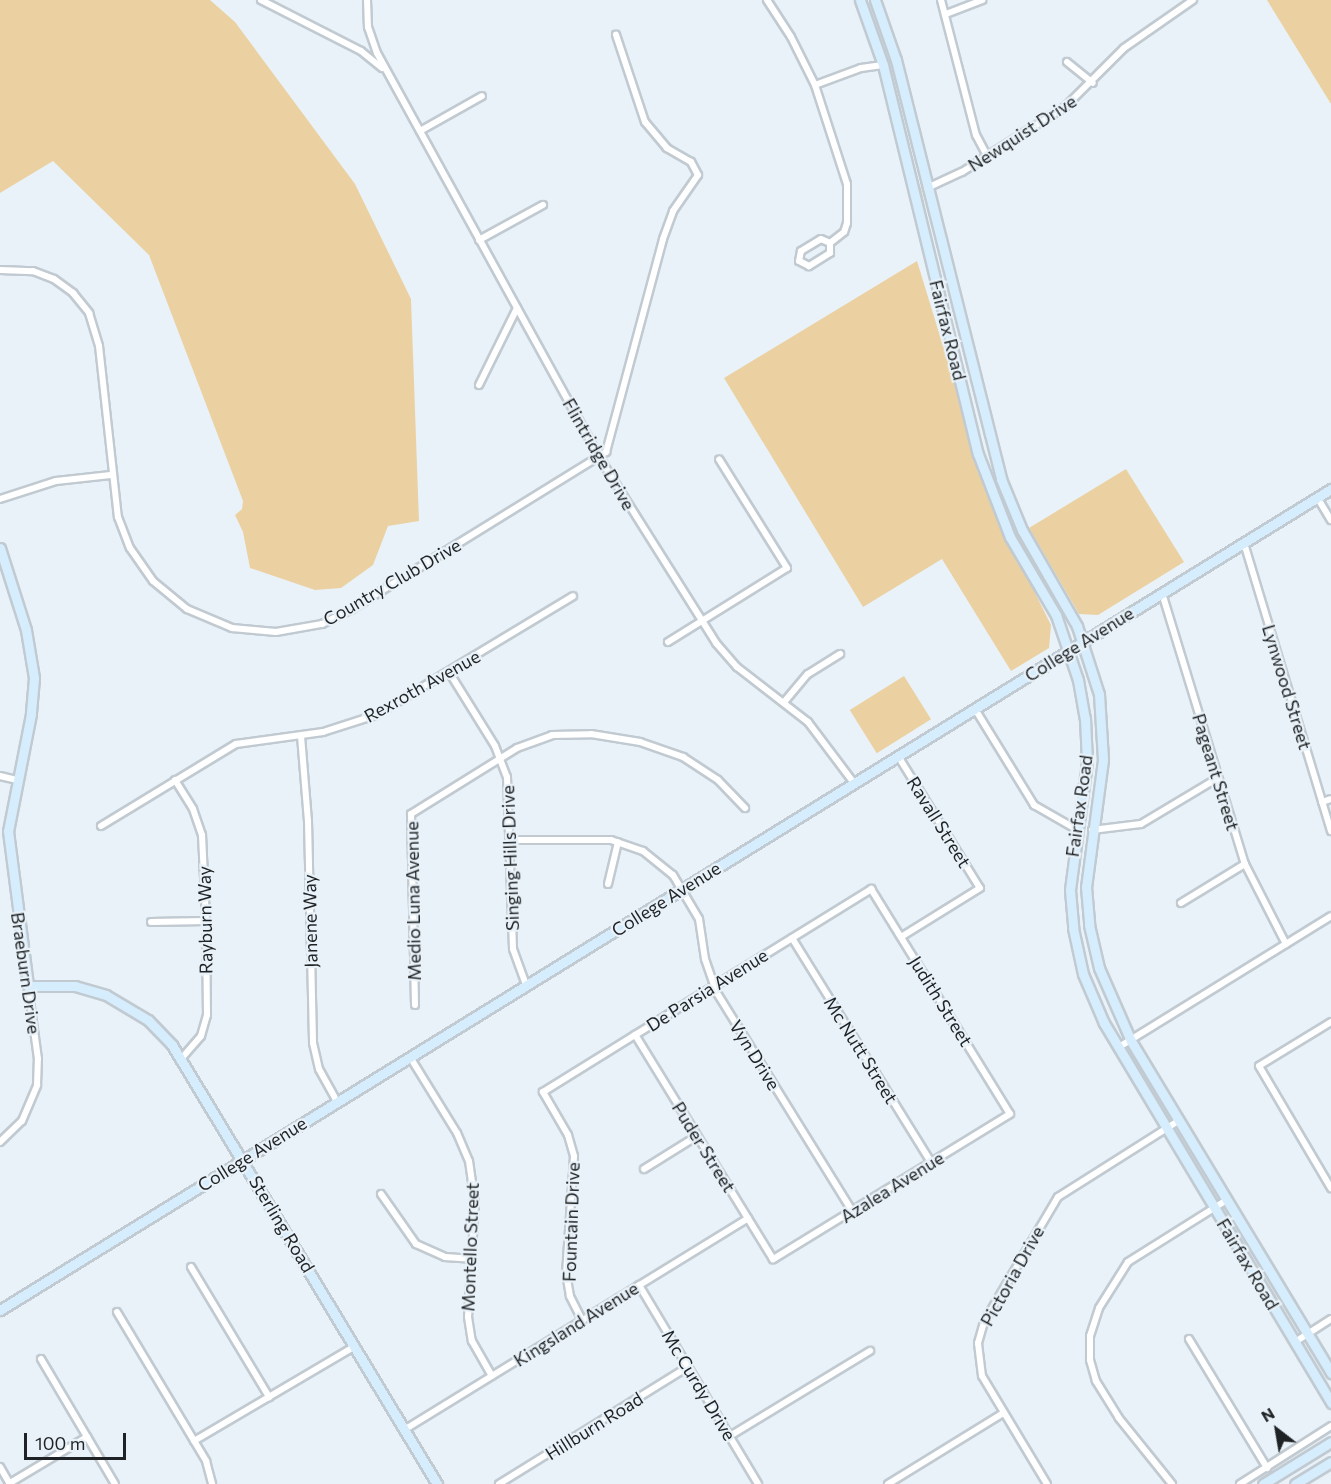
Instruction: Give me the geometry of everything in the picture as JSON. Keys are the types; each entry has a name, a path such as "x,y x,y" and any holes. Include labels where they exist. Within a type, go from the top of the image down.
{"main road":[{"name":"Fairfax Road","path":"860,0 883,65 988,484 1014,544 1056,615 1082,699 1087,737 1085,781 1076,830 1070,890 1077,950 1092,997 1119,1047 1331,1403"},
{"name":"Fairfax Road","path":"875,0 896,60 1000,479 1022,530 1084,642 1099,694 1103,735 1102,780 1092,830 1086,887 1093,945 1106,988 1131,1041 1331,1373"},
{"path":"883,65 888,67 897,103 914,133"},
{"path":"898,126 914,174 927,188"},
{"path":"920,216 931,246 943,255"},
{"name":"College Avenue","path":"0,1310 1331,489"},
{"name":"Braeburn Drive","path":"0,548 33,662 31,714 9,815 9,847 28,986"},
{"name":"Sterling Road","path":"28,986 75,986 121,1002 160,1030 182,1058 437,1484"},
{"path":"1267,1482 1331,1442"},
{"path":"1294,1484 1331,1462"}],"street":[{"name":"Flintridge Drive","path":"261,0 361,51 381,67 394,86"},
{"name":"Flintridge Drive","path":"367,0 371,40 394,86 599,457 701,621 737,667 785,701 823,738 854,783"},
{"path":"767,0 791,37 815,85 849,197 844,232 830,243"},
{"path":"941,0 976,135 987,156"},
{"path":"946,14 982,0"},
{"name":"Newquist Drive","path":"927,188 987,156 1065,107 1093,83 1124,48 1193,0"},
{"path":"599,457 606,452 663,239 673,211 697,179 697,170 691,162 667,148 648,127 616,35"},
{"path":"1067,62 1093,83"},
{"path":"815,85 861,68 883,65"},
{"path":"420,131 482,96"},
{"path":"479,240 543,205"},
{"path":"821,239 830,243 830,253 809,266 799,261 801,251 821,239"},
{"name":"Country Club Drive","path":"0,270 33,271 54,279 73,292 89,312 99,346 111,475 123,533 138,562 159,587 187,609 217,623 276,632 306,628 344,613 599,457"},
{"path":"479,385 517,308"},
{"path":"668,642 787,568 719,459"},
{"path":"0,499 56,481 111,475"},
{"path":"1317,497 1331,520"},
{"name":"Lynwood Street","path":"1244,543 1331,831"},
{"name":"Pageant Street","path":"1162,593 1245,864 1286,944"},
{"name":"Rexroth Avenue","path":"101,826 236,744 301,736 376,715 573,596"},
{"path":"785,701 808,674 840,654"},
{"name":"Singing Hills Drive","path":"449,672 501,758 509,790 513,949 526,985"},
{"path":"975,709 1034,805 1076,830"},
{"name":"Medio Luna Avenue","path":"415,1005 411,814 501,758 552,735 591,734 640,742 683,757 718,780 745,808"},
{"name":"Janene Way","path":"301,736 308,821 313,1043 319,1069 337,1102"},
{"name":"Ravall Street","path":"898,756 980,888 901,937"},
{"path":"0,776 16,780"},
{"path":"1092,830 1141,824 1218,778"},
{"name":"Rayburn Way","path":"175,780 193,809 202,835 206,921 207,1015 201,1036 182,1058"},
{"path":"1322,801 1331,799"},
{"path":"510,840 618,842 608,884"},
{"name":"Vyn Drive","path":"618,842 654,858 683,888 699,920 714,986 852,1211"},
{"path":"1181,903 1245,864"},
{"name":"De Parsia Avenue","path":"543,1092 871,889"},
{"name":"Judith Street","path":"871,889 1010,1114"},
{"path":"1119,1047 1331,916"},
{"path":"151,922 206,921"},
{"name":"Mc Nutt Street","path":"792,938 931,1162"},
{"name":"Braeburn Drive","path":"0,1142 21,1121 37,1085 38,1059 28,986"},
{"path":"1331,1022 1258,1066 1331,1188"},
{"name":"Puder Street","path":"635,1035 773,1259"},
{"name":"Montello Street","path":"410,1057 457,1133 469,1161 475,1203 469,1329 492,1376"},
{"name":"Fountain Drive","path":"543,1092 568,1135 574,1156 566,1274 570,1296 582,1320"},
{"name":"Azalea Avenue","path":"773,1259 1010,1114"},
{"name":"Pictoria Drive","path":"1047,1484 986,1387 979,1364 978,1343 988,1313 1058,1197 1180,1120"},
{"path":"644,1169 697,1136"},
{"path":"381,1194 416,1244 444,1257 471,1259"},
{"path":"1172,1484 1119,1418 1096,1381 1090,1360 1090,1336 1099,1308 1128,1262 1227,1200"},
{"name":"Kingsland Avenue","path":"404,1430 748,1218"},
{"path":"191,1266 269,1397"},
{"name":"Mc Curdy Drive","path":"639,1285 758,1484"},
{"path":"117,1312 194,1441 212,1484"},
{"path":"1295,1342 1331,1319"},
{"path":"1189,1340 1267,1468"},
{"path":"194,1441 355,1346"},
{"path":"730,1436 870,1351"},
{"path":"41,1359 115,1484"},
{"name":"Hillburn Road","path":"499,1484 688,1367"},
{"path":"888,1484 1002,1414"},
{"path":"1240,1484 1331,1426"},
{"path":"0,1467 10,1483 87,1437"}],"shaded area":[{"path":"0,0 210,0 235,22 355,184 411,299 419,521 388,526 373,565 341,588 315,590 250,568 243,532 235,515 242,509 243,501 149,255 53,161 0,193"},
{"path":"1267,0 1331,0 1331,104"},
{"path":"915,177 921,188 934,252 932,252"},
{"path":"917,261 993,509 1051,625 1049,648 1011,671 942,559 863,607 724,378"},
{"path":"1126,469 1184,562 1098,615 1079,614 1029,528"},
{"path":"904,676 931,719 877,753 850,710"}]}
